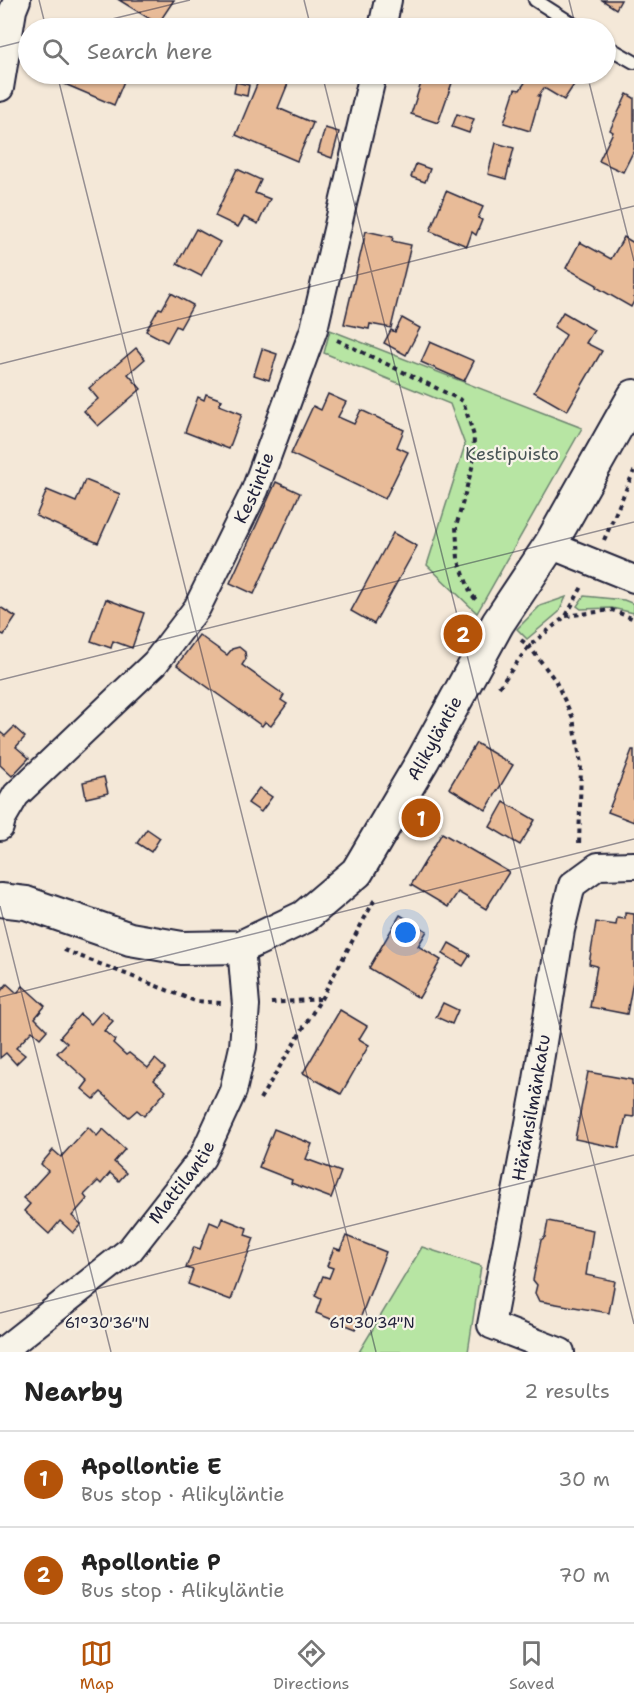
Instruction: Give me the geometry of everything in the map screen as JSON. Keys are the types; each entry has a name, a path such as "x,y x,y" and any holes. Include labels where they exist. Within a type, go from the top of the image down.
{"street":[{"path":"0,88 17,0"},
{"path":"384,18 388,0"},
{"name":"Kestintie","path":"0,827 16,795 155,663 198,608 255,490 314,329 371,84"},
{"name":"Alikyläntie","path":"0,900 26,903 130,939 182,948 241,947 304,917 357,872 423,760 498,623 550,545 634,396"},
{"path":"550,545 634,579"},
{"path":"579,880 598,866 634,865"},
{"name":"Häränsilmänkatu","path":"561,1352 491,1325 536,1086 561,930 572,885 579,880"},
{"name":"Mattilantie","path":"1,1352 130,1250 202,1158 233,1091 243,1047 246,1005 241,947"}],"lane":[{"path":"535,0 563,18"},
{"path":"616,52 634,62"}],"path":[{"path":"314,329 463,401 474,436 473,464 456,527 458,559 471,594 498,623 529,646 555,680 573,718 581,765 579,880"},
{"path":"496,692 529,646 566,616 594,562 634,471"},
{"path":"566,616 612,610 634,619"},
{"path":"260,1100 321,999 379,892"},
{"path":"54,946 195,1001 246,1005 321,999"}],"green space":[{"name":"Kestipuisto","path":"330,330 582,428 477,613 427,565 465,445 450,404 324,353"},
{"path":"584,596 624,600 634,604 634,613 612,608 581,609 577,606"},
{"path":"566,597 559,612 527,639 517,629 540,606"},
{"path":"422,1247 481,1266 468,1352 359,1352"}],"building":[{"path":"119,0 174,0 162,18 148,18"},
{"path":"602,0 621,0 616,9"},
{"path":"65,84 123,84 114,105"},
{"path":"236,84 249,85 247,96 234,93"},
{"path":"257,84 288,84 278,108 313,123 297,161 236,135"},
{"path":"421,84 452,84 438,123 411,114"},
{"path":"524,84 574,84 564,100 544,88 538,96 540,96 530,131 504,123 515,89 520,90"},
{"path":"627,94 634,98 634,150 623,172 599,161 613,132 610,130"},
{"path":"457,114 474,119 469,133 452,127"},
{"path":"325,128 339,132 332,158 318,153"},
{"path":"496,143 514,148 506,179 488,174"},
{"path":"416,164 430,169 425,182 411,177"},
{"path":"237,169 261,180 255,193 270,199 258,224 244,217 238,227 215,216"},
{"path":"446,191 483,207 478,218 482,220 476,235 472,232 467,246 430,231"},
{"path":"196,229 220,242 201,276 177,264"},
{"path":"366,231 393,237 392,241 411,245 391,328 370,324 369,329 344,324"},
{"path":"624,237 634,243 634,301 631,307 566,268 580,242 611,259"},
{"path":"171,293 193,305 180,328 176,326 167,342 146,331"},
{"path":"563,312 594,330 586,343 602,351 567,411 534,392 566,335 554,327"},
{"path":"402,318 420,328 406,355 384,343 391,330 395,332"},
{"path":"430,342 474,361 464,381 421,362"},
{"path":"136,348 145,359 128,374 141,389 98,426 84,411 98,399 89,388"},
{"path":"262,349 277,354 269,380 254,375"},
{"path":"206,394 222,400 219,405 242,414 229,449 185,432 198,397 204,400"},
{"path":"328,394 346,402 338,417 354,424 361,410 404,430 397,447 408,452 385,499 291,454 313,406 321,410"},
{"path":"85,480 120,494 98,543 36,516 47,490 76,502"},
{"path":"276,482 300,493 254,594 230,583"},
{"path":"393,533 417,546 374,624 351,611"},
{"path":"106,599 144,613 132,648 113,641 111,648 91,641"},
{"path":"0,607 16,617 4,635 0,633"},
{"path":"199,635 227,655 232,649 239,647 245,652 246,659 242,665 284,695 281,700 287,704 271,726 265,722 262,726 177,665"},
{"path":"14,727 25,737 16,747 29,758 12,776 0,765 0,732 5,736"},
{"path":"476,743 513,765 486,810 449,788"},
{"path":"632,750 634,750 634,822 608,812"},
{"path":"104,777 108,793 86,798 83,782"},
{"path":"259,788 272,797 261,812 248,803"},
{"path":"504,802 535,820 520,845 490,827"},
{"path":"147,829 160,838 151,852 137,843"},
{"path":"442,833 509,872 486,909 458,892 448,907 411,885"},
{"path":"625,913 634,914 634,976 627,1014 590,1007 597,966 589,964 596,922 616,925 617,918 625,919"},
{"path":"400,915 427,931 418,946 441,960 419,998 369,968"},
{"path":"449,943 470,955 463,966 443,954"},
{"path":"7,984 17,993 23,986 45,1006 35,1018 47,1030 40,1038 32,1031 16,1048 25,1055 16,1064 6,1053 0,1058 0,992"},
{"path":"443,1003 458,1010 452,1024 436,1017"},
{"path":"340,1010 367,1026 359,1039 369,1045 341,1094 303,1073"},
{"path":"102,1011 113,1021 104,1031 115,1040 113,1043 126,1055 129,1053 148,1068 155,1059 165,1068 154,1080 166,1091 144,1116 137,1110 129,1117 101,1092 94,1099 82,1089 88,1081 57,1053 67,1043 60,1037 80,1014 91,1024"},
{"path":"588,1072 632,1080 634,1117 626,1116 619,1148 575,1139"},
{"path":"88,1127 97,1136 103,1129 125,1149 114,1162 126,1173 119,1181 110,1173 101,1184 98,1181 84,1195 87,1199 72,1216 81,1224 73,1233 60,1221 49,1234 24,1211 30,1204 23,1198 48,1171 41,1164 53,1150 61,1157"},
{"path":"274,1129 312,1144 306,1159 341,1172 331,1198 291,1183 292,1180 259,1167"},
{"path":"222,1218 247,1228 245,1235 254,1238 231,1300 188,1284 193,1270 186,1268 194,1247 200,1249 210,1222 219,1226"},
{"path":"548,1221 593,1230 586,1275 615,1281 609,1313 539,1301 535,1293 537,1285 533,1280 541,1240 545,1237"},
{"path":"346,1236 386,1252 356,1329 316,1313 321,1299 315,1296 323,1276 329,1278 333,1268 327,1266 334,1248 340,1250"}],"place":[{"name":"Apollontie P","path":"463,634"},
{"name":"Apollontie E","path":"421,818"}]}
